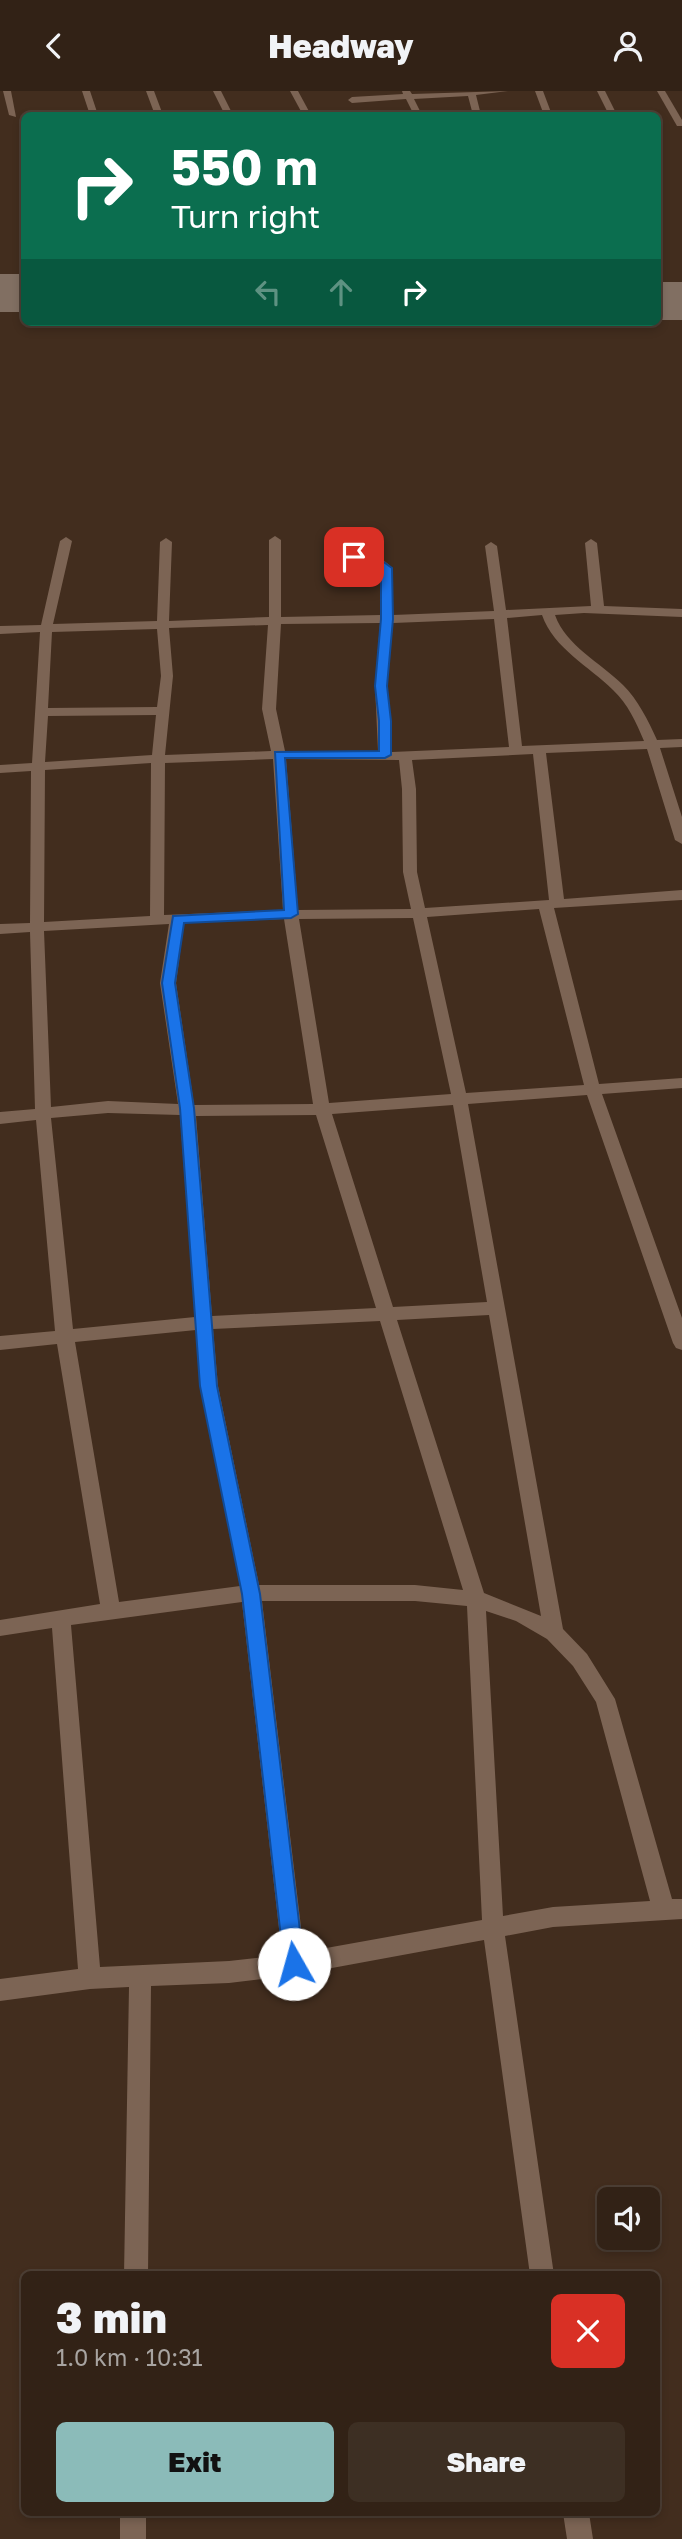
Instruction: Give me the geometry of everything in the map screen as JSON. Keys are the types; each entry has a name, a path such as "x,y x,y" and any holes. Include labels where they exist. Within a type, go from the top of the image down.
{"street":[{"path":"7,91 13,115"},
{"path":"86,91 93,112"},
{"path":"150,91 158,112"},
{"path":"217,91 228,112"},
{"path":"294,91 305,112"},
{"path":"352,100 407,94 504,91"},
{"path":"539,91 547,112"},
{"path":"601,91 612,112"},
{"path":"661,91 680,124"},
{"path":"471,93 476,112"},
{"path":"407,94 416,112"},
{"path":"275,540 275,621 269,709 279,755 291,914 322,1109 476,1599 493,1927 541,2271"},
{"path":"65,541 46,630 38,768 37,927 43,1114 65,1338 111,1611"},
{"path":"157,919 158,759 167,676 163,626 166,542"},
{"path":"591,543 598,609"},
{"path":"491,546 502,615 503,660 516,750"},
{"path":"354,557 370,557 386,568 387,619 381,686 385,755"},
{"path":"0,630 502,615 598,609 682,613"},
{"path":"547,611 562,637 621,690 636,711 651,744 682,840"},
{"path":"43,712 163,711"},
{"path":"0,769 158,759 279,755 405,756 682,743"},
{"path":"539,750 551,903 593,1090 682,1343"},
{"path":"405,756 410,789 410,872 460,1101 554,1633"},
{"path":"0,929 157,919 421,913 682,895"},
{"path":"177,919 169,983 187,1108 209,1386 251,1594 294,1964"},
{"path":"0,1118 108,1107 218,1111 322,1109 682,1083"},
{"path":"0,1343 204,1323 497,1308"},
{"path":"0,1628 251,1594 415,1593 476,1599 523,1615 554,1633 580,1660 605,1699 673,1910 553,1917 294,1964 229,1972 90,1977 0,1990"},
{"path":"61,1619 90,1977"},
{"path":"136,2271 141,1975"},
{"path":"133,2516 133,2539"},
{"path":"576,2516 580,2539"}],"runway":[{"path":"0,293 21,293"},
{"path":"661,301 682,301"}],"route":[{"path":"294,1964 251,1594 209,1386 187,1108 173,1026 169,983 177,919 291,914 279,755 385,755 381,686 387,619 386,568 370,557 354,557"}]}
